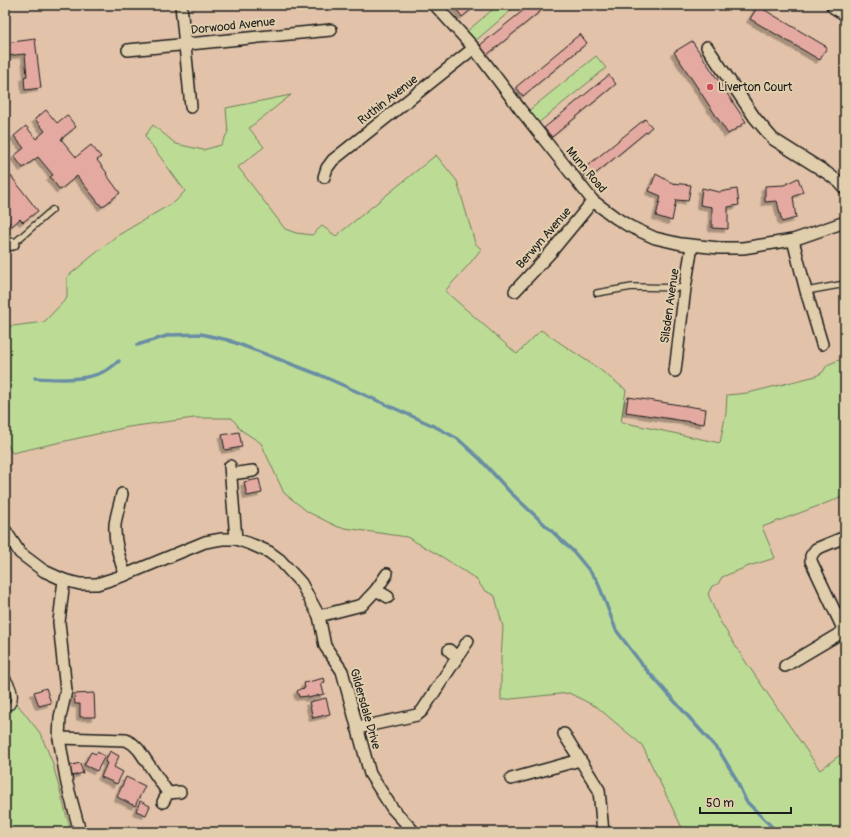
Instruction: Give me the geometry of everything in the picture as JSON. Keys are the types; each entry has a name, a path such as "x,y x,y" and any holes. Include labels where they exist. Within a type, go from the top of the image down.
{"main road":[{"path":"834,5 845,11"}],"street":[{"path":"181,5 191,107"},
{"name":"Munn Road","path":"435,5 474,48 593,201 616,218 655,238 692,246 719,248 743,248 793,240 845,222"},
{"name":"Dorwood Avenue","path":"128,50 331,30"},
{"path":"707,47 755,118 773,139 827,173 839,182 845,189"},
{"name":"Ruthin Avenue","path":"324,177 327,168 333,160 474,48"},
{"name":"Berwyn Avenue","path":"514,291 551,252 593,201"},
{"path":"793,240 822,344"},
{"name":"Silsden Avenue","path":"675,371 685,288 692,246"},
{"path":"236,540 231,470 253,471"},
{"path":"122,494 115,524 115,534 116,545 125,575"},
{"name":"Gildersdale Drive","path":"5,530 20,553 44,571 64,580 80,584 97,584 125,575 205,542 222,539 236,540 264,550 280,560 301,583 319,616 325,646 342,671 370,774 392,808 414,832"},
{"path":"785,666 844,632 811,561 811,556 816,549 845,537"},
{"path":"319,616 362,605 376,590 387,574"},
{"path":"64,580 59,622 66,679 66,692 60,717 59,738 67,784 80,832"},
{"path":"376,590 388,597"},
{"path":"357,728 416,715 422,711 453,654 468,641"},
{"path":"564,734 599,790 603,832"},
{"path":"59,738 126,740 139,750 166,797 180,792"},
{"path":"511,779 580,760"}],"lane":[{"path":"9,245 52,210"},
{"path":"806,291 845,284"},
{"path":"597,293 632,288 685,288"},
{"path":"5,676 13,689 14,700 11,706 5,708"}],"green space":[{"path":"498,5 517,5 473,43 465,33"},
{"path":"596,56 606,68 537,124 527,112"},
{"path":"291,95 249,128 264,147 238,167 285,229 296,233 312,235 322,226 336,236 436,155 457,181 475,243 481,249 445,291 517,354 541,330 599,369 626,390 621,422 720,443 726,413 727,395 748,393 816,376 823,372 827,365 839,360 845,361 845,496 762,527 775,558 749,566 722,577 718,584 712,586 708,594 718,618 741,655 820,770 840,755 845,764 845,832 684,832 642,745 597,707 569,693 501,700 503,627 495,596 484,590 476,579 444,558 407,537 338,527 308,512 284,493 261,443 241,430 232,418 194,418 128,427 12,453 5,440 5,327 44,322 67,298 67,277 115,237 176,201 185,191 145,136 153,125 176,144 203,150 221,145 228,132 226,108"},
{"path":"14,700 40,733 52,761 71,832 5,832 5,708"}],"building":[{"path":"458,5 477,5 462,17 455,7"},
{"path":"530,5 548,5 487,55 479,46"},
{"path":"758,6 827,47 820,60 750,19"},
{"path":"580,34 587,43 523,96 516,87"},
{"path":"35,39 41,88 25,90 24,77 27,76 25,54 5,56 5,43"},
{"name":"Liverton Court","path":"692,41 746,122 728,134 674,52"},
{"path":"609,75 616,84 552,137 544,128"},
{"path":"46,110 57,123 67,115 76,127 61,139 76,157 91,145 101,157 97,160 120,193 102,207 77,176 60,190 50,177 53,175 38,157 23,168 14,156 24,148 14,136 26,126 36,139 45,131 35,119"},
{"path":"645,119 652,127 588,180 581,171"},
{"path":"656,174 672,183 691,185 688,201 676,200 672,221 656,216 661,196 649,191"},
{"path":"11,176 38,211 23,222 20,219 12,226 5,218 5,181"},
{"path":"798,178 803,192 793,197 796,218 782,222 777,201 765,202 765,186 784,185"},
{"path":"702,188 719,192 737,189 739,205 728,207 728,229 712,228 712,207 700,205"},
{"path":"628,397 706,409 704,424 626,412"},
{"path":"239,432 242,447 225,450 222,435"},
{"path":"259,479 262,493 247,496 244,482"},
{"path":"324,678 325,682 321,683 324,694 308,698 308,696 299,697 297,691 305,688 304,683"},
{"path":"46,688 51,703 39,706 34,692"},
{"path":"94,693 95,717 80,717 80,704 75,704 74,694"},
{"path":"326,698 330,714 313,718 309,702"},
{"path":"110,751 119,756 114,767 123,772 117,784 101,777"},
{"path":"91,752 96,754 97,752 105,756 97,771 84,765"},
{"path":"80,763 83,773 72,776 69,766"},
{"path":"126,777 145,786 135,806 117,797"},
{"path":"140,801 150,806 146,815 136,811"}],"waterway":[{"path":"137,345 170,335 201,334 228,340 320,375 434,426 458,439 480,459 510,492 574,552 597,580 616,630 644,667 720,752 735,777 746,801 777,832"},
{"path":"35,378 81,378 99,374 112,367 119,361"}],"place":[{"name":"Liverton Court","path":"710,87"}]}
